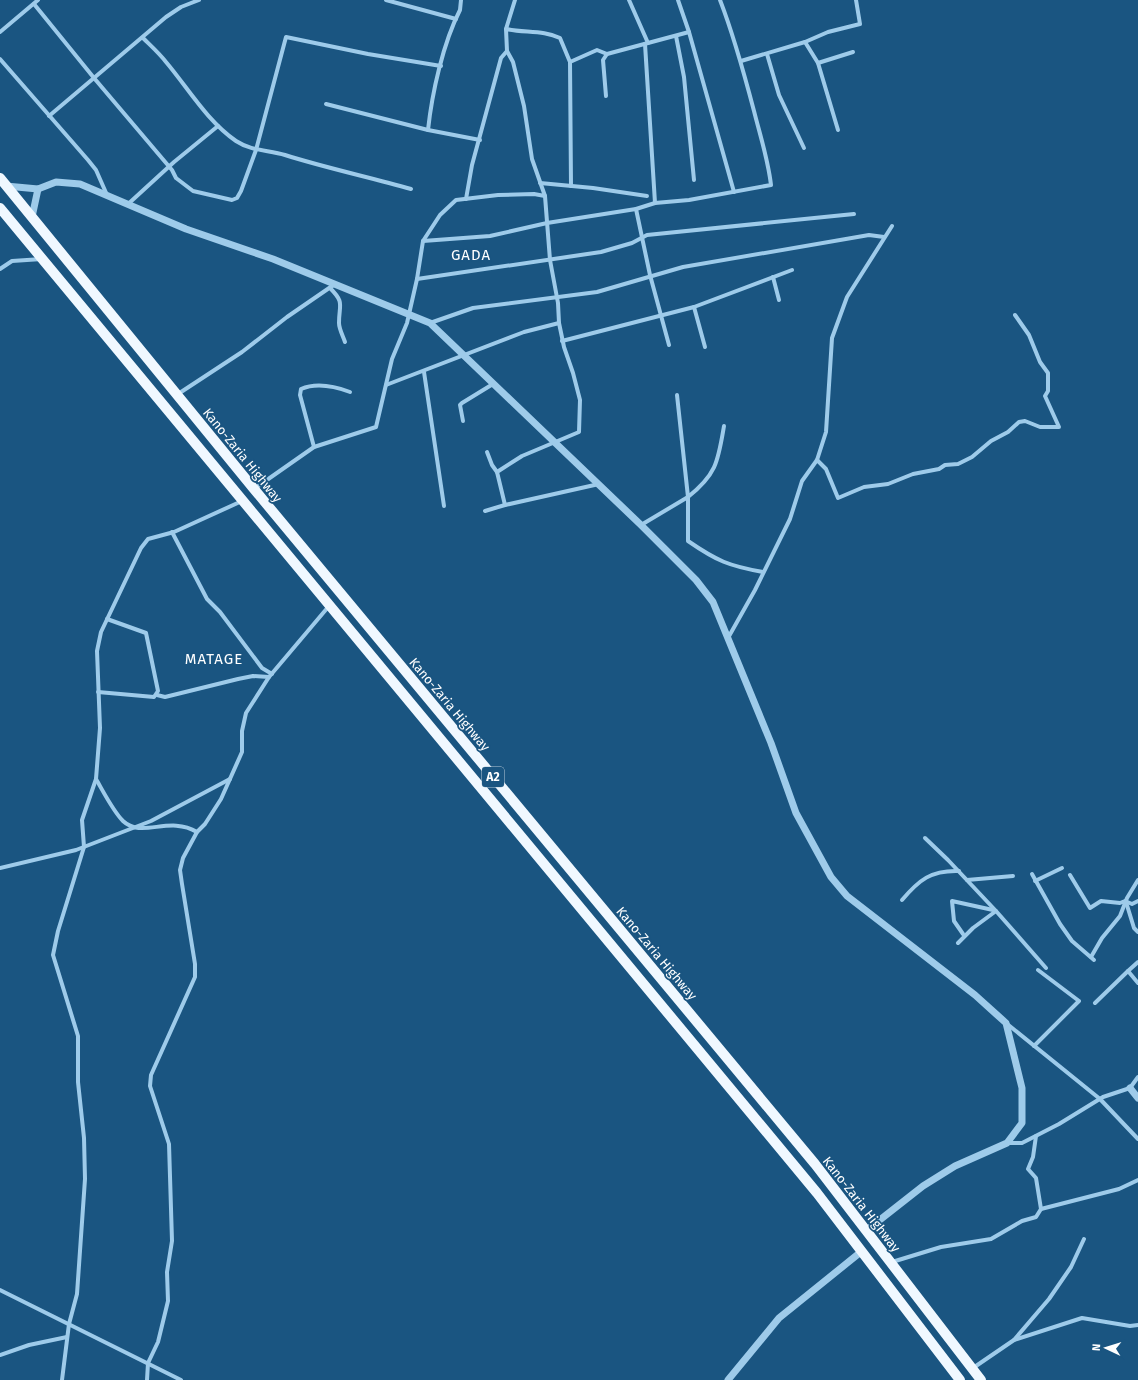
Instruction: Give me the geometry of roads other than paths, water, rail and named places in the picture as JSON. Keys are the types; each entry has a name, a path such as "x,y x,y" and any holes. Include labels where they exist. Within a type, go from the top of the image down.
{"highway":[{"name":"Kano-Zaria Highway","path":"3,182 89,290 177,394 254,490 805,1152 892,1262 981,1380"},
{"name":"A2","path":"2,214 42,259 812,1187 960,1380"},
{"path":"76,300 89,290"}],"street":[{"path":"0,32 38,0"},
{"path":"49,116 166,17 181,7 199,0"},
{"path":"386,0 456,19"},
{"path":"428,130 430,106 441,66 460,10 461,0"},
{"path":"497,472 522,456 556,443 579,432 580,400 562,341 550,260 545,196 532,159 524,106 514,62 507,51 506,29 514,0"},
{"path":"629,0 647,43 654,203"},
{"path":"678,0 689,32 734,192"},
{"path":"423,240 490,236 547,223 636,209 654,203 689,200 771,185 769,165 741,60 729,20 720,0"},
{"path":"741,60 805,42 828,32 860,24 856,0"},
{"path":"34,4 94,78 169,166 176,178 193,191 232,200 237,198 241,191 256,150 286,37 368,54 441,66"},
{"path":"506,29 519,32 554,34 560,38 570,62 571,186"},
{"path":"570,62 597,50 606,54 689,32"},
{"path":"676,36 684,77 694,180"},
{"path":"143,38 165,60 218,126 237,142 256,150 284,155 302,162 333,167 411,189"},
{"path":"805,42 818,64 838,130"},
{"path":"466,199 472,165 501,58 507,51"},
{"path":"818,64 853,52"},
{"path":"606,54 603,60 606,96"},
{"path":"766,54 779,95 804,148"},
{"path":"0,59 96,170 107,195"},
{"path":"326,104 428,130 480,140"},
{"path":"127,205 169,166 218,126"},
{"path":"3,182 38,189 56,182 80,184 127,205 332,286 408,313 430,323 641,525 696,580 713,602 771,743 796,813 831,877 847,896 975,995 1006,1023 1100,1099 1138,1139"},
{"path":"540,183 647,196"},
{"path":"32,217 38,189"},
{"path":"254,490 314,447 376,427 392,359 407,323 408,313 417,279 423,240 440,215 456,200 498,195 534,194 545,196"},
{"path":"636,209 641,239 669,345"},
{"path":"417,279 601,252 641,239 647,235 854,214"},
{"path":"728,638 790,519 802,481 817,460 826,432 832,338 846,297 892,226"},
{"path":"430,323 473,308 597,292 650,275 794,247 869,235 884,237"},
{"path":"0,269 12,261 42,259"},
{"path":"562,341 661,316 694,306 792,270"},
{"path":"773,278 779,300"},
{"path":"332,286 342,306 339,325 345,342"},
{"path":"177,394 242,352 287,317 332,286"},
{"path":"694,306 705,347"},
{"path":"817,460 826,469 838,498 864,487 888,484 913,474 939,469 945,465 958,464 965,461 1019,422 1025,421 1040,427 1059,428 1045,396 1048,391 1048,373 1040,362 1029,334 1015,314"},
{"path":"386,385 424,372 462,355 524,332 559,323"},
{"path":"424,372 444,506"},
{"path":"463,421 460,405 462,402 493,384"},
{"path":"314,447 300,395 301,389 324,385 336,386 350,392"},
{"path":"677,395 688,497 688,542 714,559 735,567 763,572"},
{"path":"641,525 688,497 704,484 712,473 719,457 724,426"},
{"path":"487,452 492,465 497,472 505,505"},
{"path":"485,511 505,505 599,484"},
{"path":"62,1380 69,1324 77,1294 85,1179 84,1138 78,1082 78,1036 53,955 58,931 84,847 82,820 96,779 100,728 97,651 101,632 141,548 148,540 172,532 242,500"},
{"path":"172,532 207,599 220,612 262,668 270,675"},
{"path":"147,1380 148,1363 158,1342 168,1301 167,1272 172,1241 169,1144 150,1086 151,1075 195,977 195,964 180,870 183,858 196,832 205,824 221,799 231,779 242,752 242,731 246,713 270,675 329,605"},
{"path":"107,619 146,632 158,691 157,695"},
{"path":"98,692 154,697 157,695 165,697 238,679 270,675"},
{"path":"96,779 123,820 134,828 179,825 187,826 196,832"},
{"path":"0,868 84,847 134,828 151,821 231,779"},
{"path":"925,838 996,911 1046,968"},
{"path":"1035,881 1062,868"},
{"path":"902,900 917,883 929,876 949,871 959,872"},
{"path":"1032,874 1060,924 1072,941 1092,959 1102,938 1120,916 1125,901 1138,880"},
{"path":"1070,875 1090,908 1101,902 1120,903 1125,901 1132,904 1138,901"},
{"path":"967,880 1013,876"},
{"path":"963,934 954,921 952,901 996,911"},
{"path":"1125,901 1134,928 1138,932"},
{"path":"958,943 973,928 996,911"},
{"path":"1095,1003 1138,962"},
{"path":"1034,1046 1079,1001 1038,970"},
{"path":"1128,971 1138,983"},
{"path":"1006,1023 1022,1088 1022,1123 1007,1143"},
{"path":"867,1230 923,1186 955,1166 1007,1143 1022,1143 1100,1099 1130,1088 1138,1077"},
{"path":"1130,1088 1138,1098"},
{"path":"892,1262 941,1247 991,1239 1022,1221 1036,1217 1041,1209 1036,1178 1028,1169 1033,1157 1036,1136"},
{"path":"1041,1209 1119,1189 1138,1180"},
{"path":"973,1368 1014,1340 1049,1299 1067,1273 1084,1239"},
{"path":"728,1380 779,1318 862,1251"},
{"path":"0,1290 181,1380"},
{"path":"1014,1340 1082,1318 1130,1326 1138,1325"},
{"path":"0,1355 23,1347 67,1337"}],"district":[{"name":"GADA","path":"471,255"},
{"name":"MATAGE","path":"214,659"}]}
